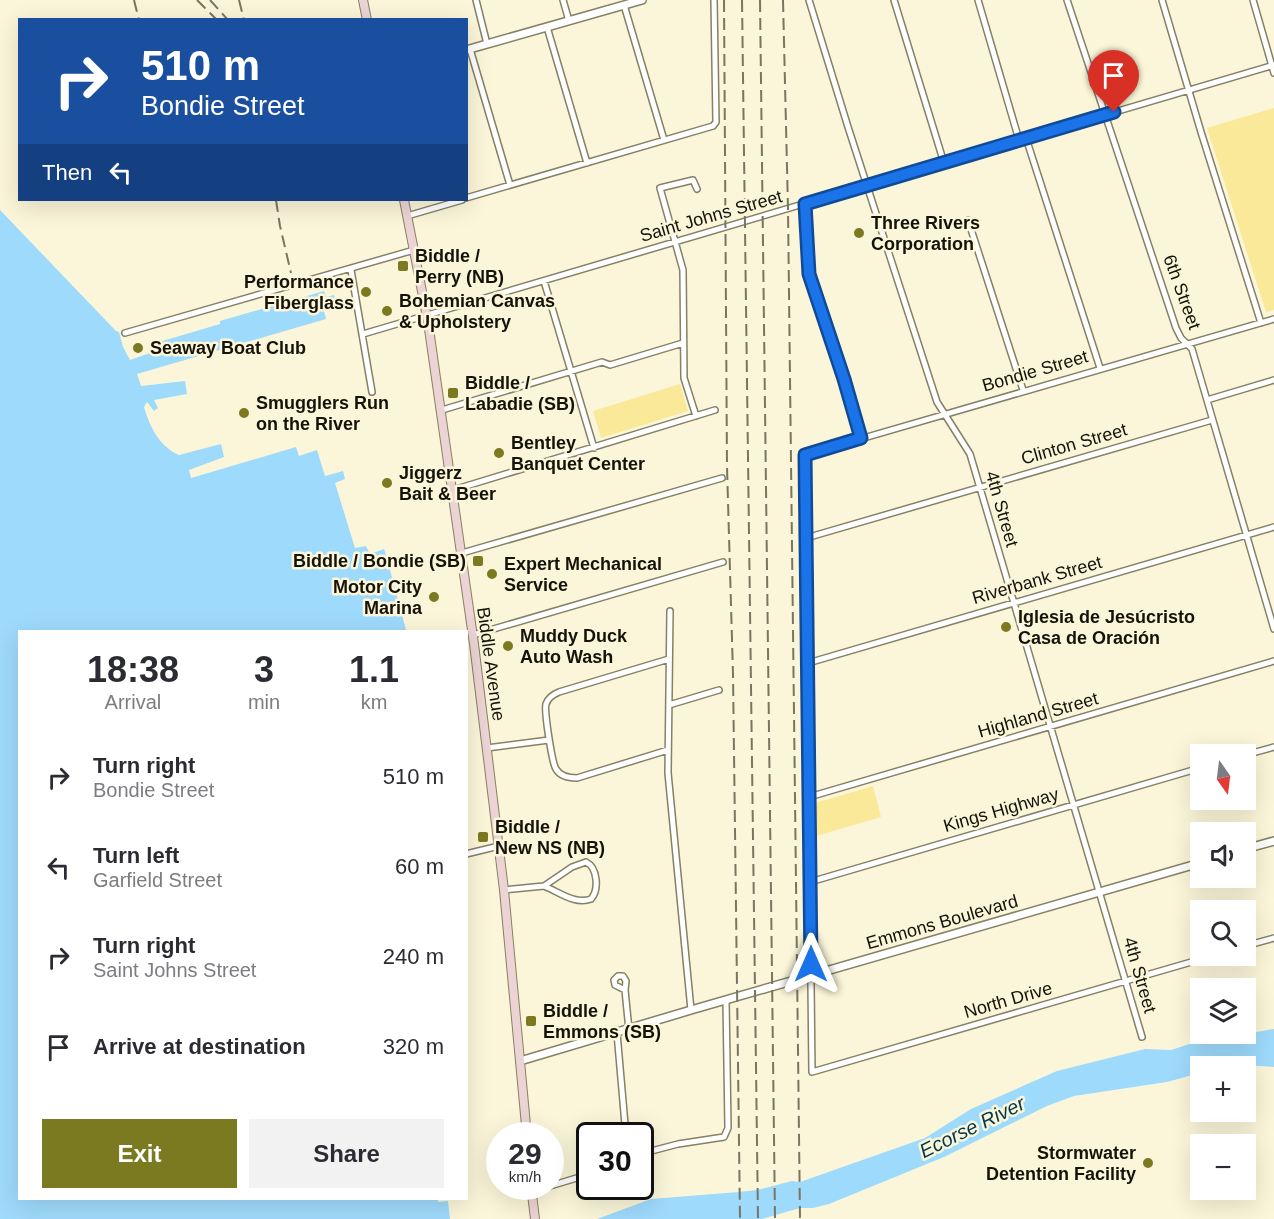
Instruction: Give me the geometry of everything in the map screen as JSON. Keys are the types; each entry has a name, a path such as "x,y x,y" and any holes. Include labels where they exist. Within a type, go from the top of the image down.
{"main road":[{"path":"363,0 367,18"},
{"name":"Biddle Avenue","path":"404,201 427,315 462,553 504,890 526,1122"},
{"path":"534,1200 536,1219"}],"street":[{"path":"476,0 488,45"},
{"path":"563,0 569,21"},
{"path":"510,185 468,50 642,0"},
{"path":"468,198 713,126 716,122 714,0"},
{"name":"4th Street","path":"809,0 937,402 970,454 1142,1037"},
{"path":"894,0 944,163"},
{"path":"978,0 1019,141"},
{"name":"6th Street","path":"1067,0 1176,328 1192,350 1274,629"},
{"path":"1162,0 1261,323"},
{"path":"1253,0 1274,73"},
{"path":"624,5 664,140"},
{"path":"547,27 587,163"},
{"name":"Saint Johns Street","path":"363,334 1273,65"},
{"path":"1026,138 1084,312 1100,368"},
{"path":"696,416 684,378 683,270 660,188 693,180 697,189"},
{"path":"407,216 457,201"},
{"path":"805,204 809,274 861,438"},
{"path":"968,220 1023,390"},
{"path":"125,333 312,278 351,270 414,250"},
{"path":"351,270 372,392"},
{"path":"544,281 594,448"},
{"name":"Bondie Street","path":"806,538 805,455 1274,319"},
{"path":"442,410 602,362 610,365 683,344"},
{"path":"1207,400 1274,380"},
{"path":"453,489 715,410"},
{"name":"Clinton Street","path":"806,538 1212,420"},
{"path":"462,553 722,478"},
{"name":"Riverbank Street","path":"808,663 1274,527"},
{"path":"806,538 811,976"},
{"path":"472,635 723,562"},
{"path":"669,611 668,772 691,1010"},
{"path":"668,750 573,778 563,775 556,769 549,740 546,706 555,694 669,659"},
{"name":"Highland Street","path":"810,797 1274,661"},
{"path":"669,705 718,690"},
{"path":"487,747 549,740"},
{"path":"1256,752 1274,747"},
{"name":"Kings Highway","path":"810,882 1190,771"},
{"path":"1256,846 1274,841"},
{"path":"468,854 499,846"},
{"path":"504,890 544,886 579,863 586,862 593,869 596,889 594,895 585,901 572,899 544,886"},
{"name":"Emmons Boulevard","path":"520,1061 1190,865"},
{"path":"1256,943 1274,938"},
{"name":"North Drive","path":"811,976 812,1072 1190,962"},
{"path":"625,990 628,1030"},
{"path":"654,1150 724,1137 728,1128 726,1000"},
{"path":"617,1033 625,1122"}],"shaded area":[{"path":"1274,108 1274,310 1266,312 1207,128"},
{"path":"680,384 688,411 601,438 593,411"},
{"path":"873,786 881,817 816,836 815,803"}],"water":[{"path":"0,210 119,332 130,360 150,353 149,345 220,324 220,321 324,291 326,297 334,295 337,307 324,311 326,319 137,374 141,386 185,381 187,394 154,400 158,408 154,411 147,402 144,407 156,435 166,447 179,455 221,444 224,457 189,470 191,478 296,447 299,456 317,450 325,476 343,471 345,479 335,483 355,548 366,546 370,554 384,549 388,561 400,557 401,562 389,566 406,630 18,630 18,1200 438,1200 438,1202 448,1201 450,1219 0,1219"},
{"name":"Ecorse River","path":"1274,1029 1274,1067 1256,1066 1256,1056 1190,1056 1190,1076 1167,1082 1074,1096 1047,1106 944,1157 829,1204 800,1208 762,1219 597,1219 654,1199 757,1190 792,1181 800,1182 925,1138 971,1109 1057,1071 1145,1049 1171,1050 1190,1044 1256,1044 1256,1032"}],"railway":[{"path":"134,0 138,18"},
{"path":"197,0 215,18"},
{"path":"210,0 226,18"},
{"path":"239,0 244,18"},
{"path":"724,0 727,467 733,674 740,1219"},
{"path":"742,0 758,1219"},
{"path":"760,0 775,1219"},
{"path":"783,0 788,209 800,1219"},
{"path":"276,201 291,273"}],"place":[{"name":"Three Rivers Corporation","path":"859,233"},
{"name":"Biddle / Perry (NB)","path":"403,266"},
{"name":"Performance Fiberglass","path":"366,292"},
{"name":"Bohemian Canvas & Upholstery","path":"387,311"},
{"name":"Seaway Boat Club","path":"138,348"},
{"name":"Biddle / Labadie (SB)","path":"453,393"},
{"name":"Smugglers Run on the River","path":"244,413"},
{"name":"Bentley Banquet Center","path":"499,453"},
{"name":"Jiggerz Bait & Beer","path":"387,483"},
{"name":"Biddle / Bondie (SB)","path":"478,561"},
{"name":"Expert Mechanical Service","path":"492,574"},
{"name":"Motor City Marina","path":"434,597"},
{"name":"Iglesia de Jesúcristo Casa de Oración","path":"1006,627"},
{"name":"Muddy Duck Auto Wash","path":"508,646"},
{"name":"Biddle / New NS (NB)","path":"483,837"},
{"name":"Biddle / Emmons (SB)","path":"531,1021"},
{"name":"Stormwater Detention Facility","path":"1148,1163"}],"route":[{"path":"811,964 805,455 861,438 809,274 805,204 1114,112"}]}
